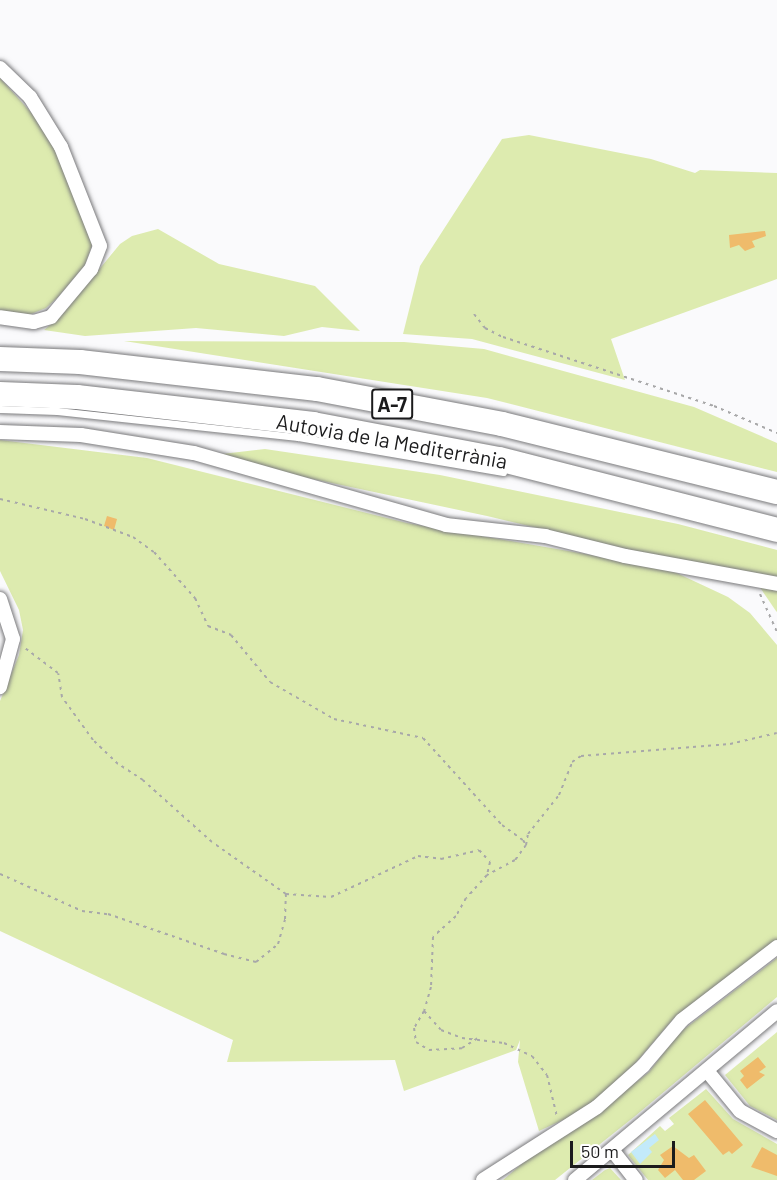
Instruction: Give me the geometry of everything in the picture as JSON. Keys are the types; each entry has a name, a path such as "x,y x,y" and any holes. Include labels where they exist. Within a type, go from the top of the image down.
{"highway":[{"name":"Autovia de la Mediterrània","path":"0,359 80,362 316,389 502,424 777,492"},
{"name":"Autovia de la Mediterrània","path":"0,394 77,397 313,424 499,459 777,530"}],"street":[{"path":"0,69 30,97 62,147 100,246 91,269 51,317 34,322 0,317"},
{"path":"0,432 81,435 194,453 446,525 545,536 625,556 777,584"},
{"path":"0,599 13,639 0,687"},
{"path":"485,1180 560,1128 597,1107 643,1066 682,1020 777,947"},
{"path":"575,1180 708,1072 777,1011"},
{"path":"708,1072 740,1112 777,1131"},
{"path":"613,1151 636,1180"}],"lane":[{"path":"0,409 57,411 298,437 513,474"},
{"path":"524,476 659,500"}],"path":[{"path":"474,314 484,328 503,337 714,406 777,433"},
{"path":"0,499 84,519 134,537 154,552 195,598 208,626 231,635 270,682 334,719 423,738 525,845"},
{"path":"755,580 777,632"},
{"path":"13,639 58,673 62,698 93,740 118,764 142,780 212,842 286,894 331,897 418,856 441,859 478,850 490,862 487,875"},
{"path":"478,1038 462,1048 429,1050 416,1042 414,1028 424,1011 431,987 434,937 456,916 466,898 487,875 515,860 525,845 528,834 559,795 572,762 581,756 730,744 777,733"},
{"path":"0,874 82,911 108,914 224,954 256,962 278,944 285,919 286,894"},
{"path":"424,1011 441,1030 462,1038 478,1038 504,1043 532,1056 547,1075 560,1128"}],"green space":[{"path":"0,78 36,118 59,155 92,245 85,265 58,297 46,308 26,316 0,314"},
{"path":"529,135 651,159 695,173 700,170 777,173 777,279 611,339 625,380 472,339 403,334 420,266 502,139"},
{"path":"158,229 219,264 315,286 360,331 322,327 284,336 196,328 85,336 44,330 60,317 120,244 132,236"},
{"path":"124,341 404,342 484,349 694,407 777,443 777,472 487,398"},
{"path":"0,440 147,458 407,523 666,568 728,597 750,613 777,645 777,942 674,1018 614,1088 578,1113 539,1131 518,1062 520,1040 516,1050 404,1091 395,1060 227,1062 233,1040 0,931 0,701 19,655 23,630 19,610 0,571"},
{"path":"265,449 440,475 678,524 777,550 777,585 487,516 205,456"},
{"path":"759,586 777,589 777,612 776,611"},
{"path":"777,958 777,997 634,1117 555,1180 503,1180 540,1148 579,1127 649,1072 679,1033"},
{"path":"777,1032 777,1120 750,1106 725,1075"},
{"path":"706,1089 733,1119 777,1144 777,1180 648,1180 628,1155 660,1126 665,1131 674,1124 669,1118"},
{"path":"610,1168 621,1180 592,1180 605,1170"}],"water":[{"path":"655,1134 659,1140 649,1148 652,1152 640,1164 631,1152"}],"building":[{"path":"765,231 766,236 752,241 755,247 745,251 739,245 730,248 729,235"},
{"path":"107,516 117,519 114,530 104,526"},
{"path":"758,1057 766,1067 759,1072 765,1075 747,1089 740,1080 744,1076 740,1071"},
{"path":"705,1100 743,1145 732,1154 729,1151 723,1155 688,1114"},
{"path":"673,1146 689,1158 694,1155 706,1171 694,1180 683,1180 675,1170 665,1178 658,1170 664,1160 660,1155"},
{"path":"762,1147 777,1155 777,1176 751,1167"}]}
